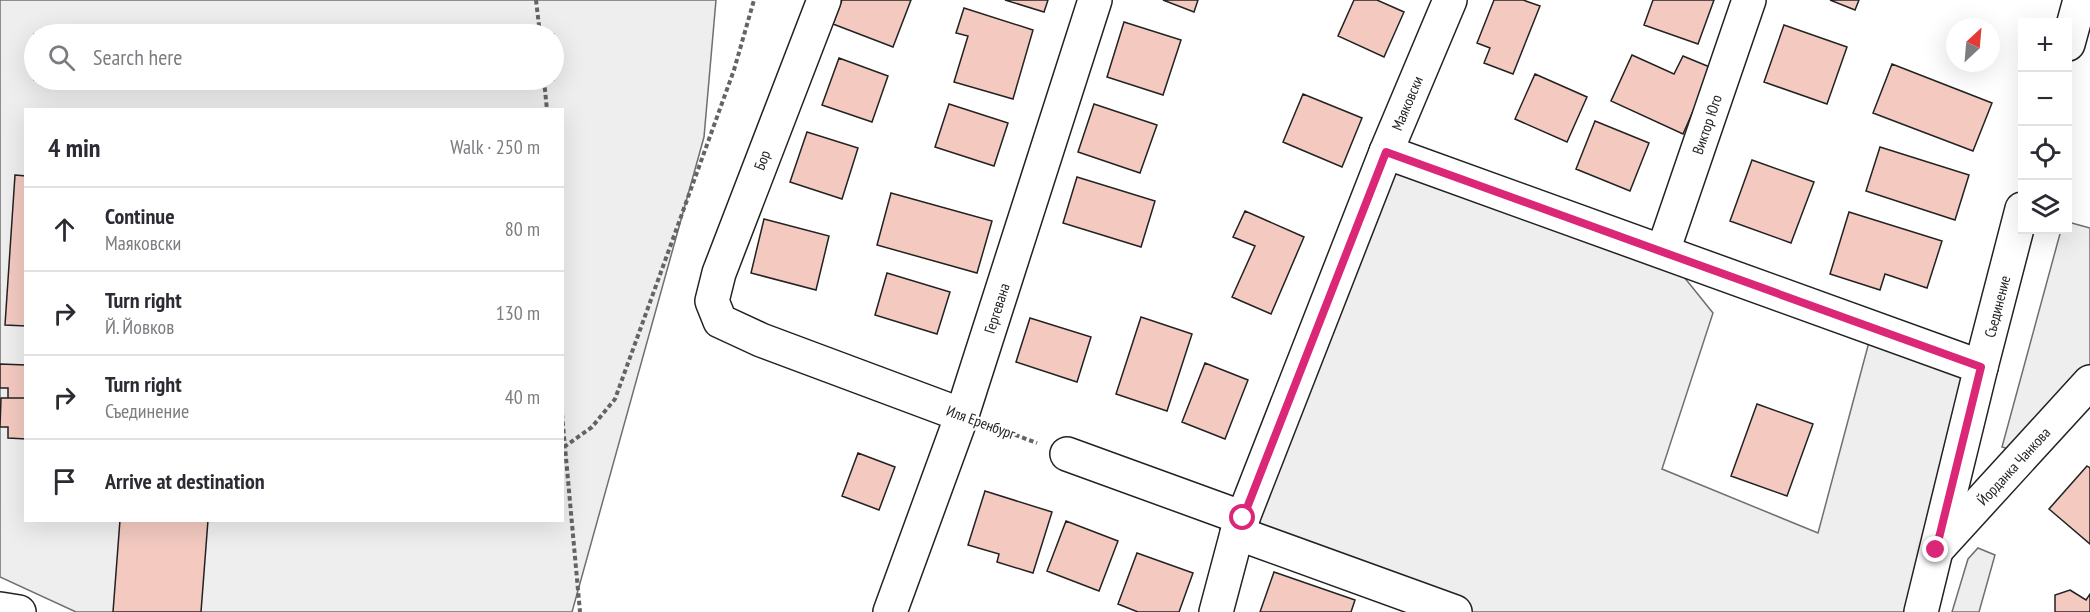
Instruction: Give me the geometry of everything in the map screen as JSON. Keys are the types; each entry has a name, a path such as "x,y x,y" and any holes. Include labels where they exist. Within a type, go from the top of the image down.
{"street":[{"name":"Бор","path":"720,321 712,300 719,273 824,0"},
{"name":"Гергевана","path":"890,612 962,415 1095,0"},
{"name":"Маяковски","path":"1216,612 1240,526 1386,152 1450,0"},
{"name":"Виктор Юго","path":"1663,251 1749,0"},
{"path":"2072,27 2080,0"},
{"path":"1386,152 1981,367"},
{"name":"Съединение","path":"1921,612 2018,224"},
{"name":"Иля Еренбург","path":"720,321 761,340 962,415"},
{"name":"Йорданка Чанкова","path":"1936,550 2090,382"},
{"path":"1067,454 1455,612"},
{"path":"0,609 19,612"}],"path":[{"path":"536,0 539,24"},
{"path":"580,612 564,447 592,428 615,399 734,70 754,0"},
{"path":"545,90 546,108"},
{"name":"Иля Еренбург","path":"962,415 1067,454"}],"shaded area":[{"path":"0,0 716,0 704,137 572,612 76,612 0,577"},
{"path":"1386,152 1663,251 1713,313 1662,469 1818,533 1873,327 1981,367 1919,612 1460,612 1237,533"},
{"path":"2072,223 2090,228 2090,364 2015,451 2002,447 2060,234 2072,234"},
{"path":"1978,548 1995,555 1979,612 1952,612 1968,559"}],"building":[{"path":"842,0 911,0 893,47 833,24"},
{"path":"1005,0 1048,0 1044,12"},
{"path":"1163,0 1198,0 1194,12"},
{"path":"1354,0 1377,0 1404,12 1384,57 1338,36"},
{"path":"1494,0 1523,0 1540,6 1513,74 1484,63 1490,48 1477,43"},
{"path":"1653,0 1714,0 1698,44 1644,25"},
{"path":"1830,0 1859,0 1855,10"},
{"path":"964,8 1033,30 1013,99 954,82 968,36 956,33"},
{"path":"1124,22 1181,40 1163,95 1107,77"},
{"path":"1784,25 1847,47 1827,104 1764,82"},
{"path":"1632,55 1674,74 1683,56 1712,68 1683,134 1611,101"},
{"path":"839,58 888,76 872,122 822,105"},
{"path":"1892,64 1992,103 1973,151 1873,113"},
{"path":"1535,74 1587,97 1567,142 1515,119"},
{"path":"1303,94 1362,118 1342,167 1283,142"},
{"path":"949,104 1008,123 994,166 935,147"},
{"path":"1094,104 1157,125 1140,173 1078,152"},
{"path":"1595,121 1649,143 1630,191 1576,169"},
{"path":"807,132 858,148 842,199 790,182"},
{"path":"1880,147 1969,175 1955,220 1866,191"},
{"path":"1752,160 1814,182 1791,243 1730,221"},
{"path":"15,175 24,176 24,326 5,325"},
{"path":"1077,177 1155,201 1141,247 1063,223"},
{"path":"891,193 992,221 977,273 877,245"},
{"path":"1245,211 1304,237 1271,314 1232,297 1255,246 1233,237"},
{"path":"1849,212 1942,241 1927,288 1885,274 1880,290 1830,274"},
{"path":"764,219 829,236 816,290 751,273"},
{"path":"887,273 950,292 937,334 875,315"},
{"path":"1141,317 1192,334 1167,411 1116,394"},
{"path":"1030,318 1091,337 1077,382 1016,362"},
{"path":"1205,363 1248,380 1225,439 1182,422"},
{"path":"0,364 24,365 24,398 8,398 8,388 0,388"},
{"path":"1,398 24,398 24,439 8,438 8,427 0,427"},
{"path":"1757,404 1813,424 1787,496 1731,476"},
{"path":"858,453 895,467 879,510 842,496"},
{"path":"2087,466 2090,468 2090,544 2049,509"},
{"path":"985,491 1052,512 1033,573 997,562 999,554 968,545"},
{"path":"1066,521 1118,541 1099,591 1047,571"},
{"path":"120,522 208,522 201,612 113,612"},
{"path":"1137,553 1193,573 1179,612 1138,612 1118,604"},
{"path":"1274,572 1355,600 1351,612 1260,612"},
{"path":"2070,590 2086,600 2090,594 2090,612 2055,612 2055,595"}],"route":[{"path":"1243,518 1386,152 1981,367 1936,550"}]}
